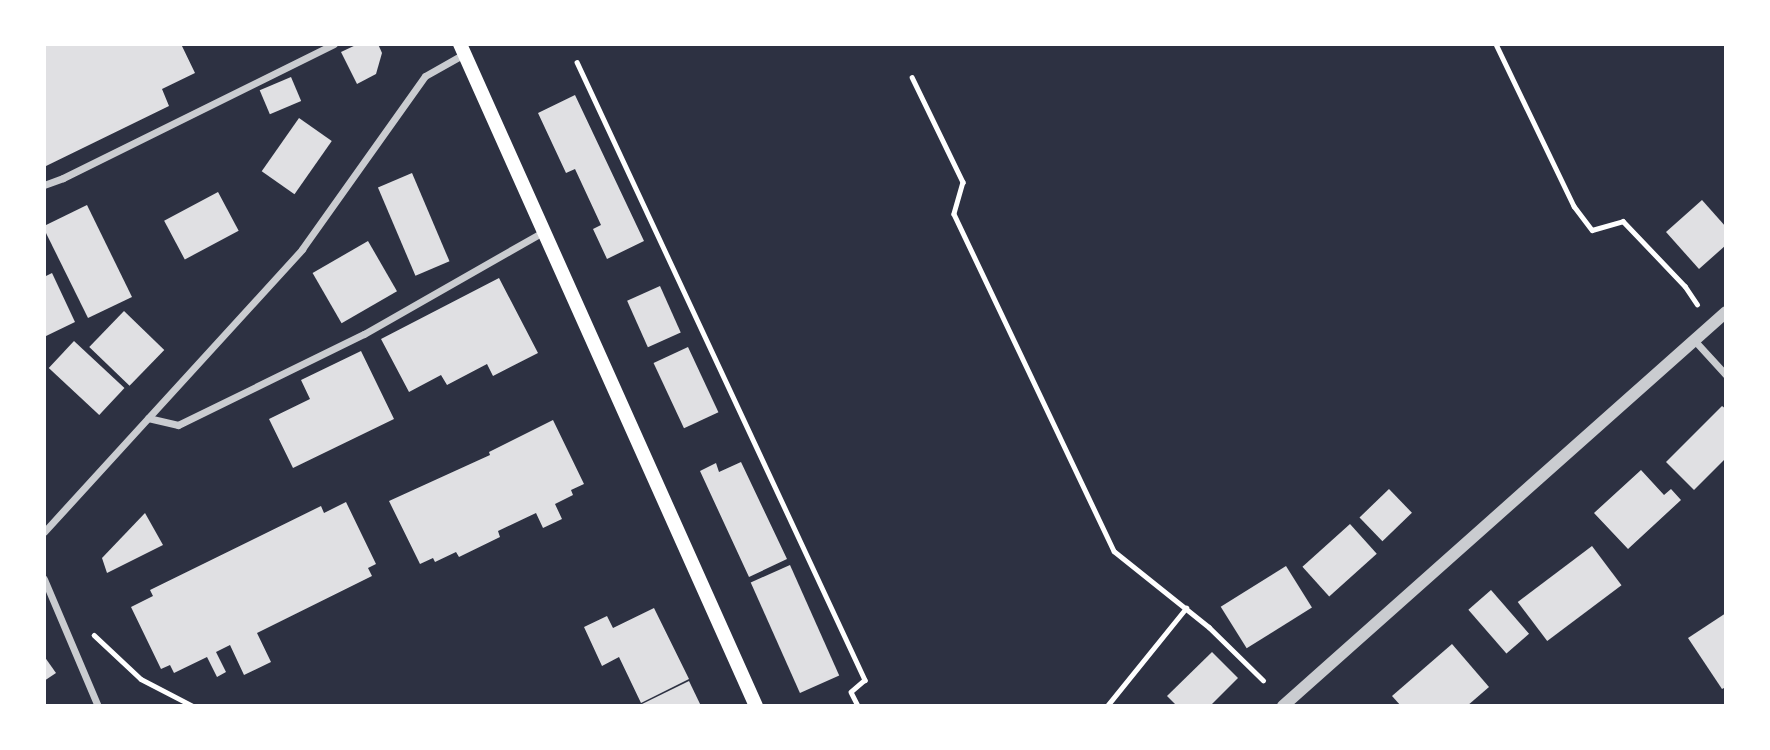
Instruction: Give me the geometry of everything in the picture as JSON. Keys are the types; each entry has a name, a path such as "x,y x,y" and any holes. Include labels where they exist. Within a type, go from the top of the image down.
{"main road":[{"path":"463,49 756,706"}],"street":[{"path":"44,185 334,44"},
{"path":"47,529 302,249 425,76 463,49"},
{"path":"148,418 178,425 364,334 544,231"},
{"path":"1283,706 1726,312"},
{"path":"1693,339 1726,374"},
{"path":"44,519 47,529"},
{"path":"44,579 98,706"}],"path":[{"path":"1496,44 1580,214 1592,230 1623,221 1685,286 1712,324"},
{"path":"577,62 865,680 851,692 858,706"},
{"path":"912,77 963,182 954,214 1114,551 1186,608 1263,680"},
{"path":"1107,706 1186,608"},
{"path":"64,625 89,630 141,678 193,706"}],"building":[{"path":"44,44 181,44 195,73 162,89 169,106 44,167"},
{"path":"358,44 378,44 382,53 376,74 357,84 341,52"},
{"path":"291,77 301,101 270,114 260,90"},
{"path":"575,95 644,241 607,259 593,229 601,225 575,169 566,173 538,113"},
{"path":"299,118 332,141 294,194 262,171"},
{"path":"412,173 450,261 415,276 378,187"},
{"path":"218,192 239,231 185,259 164,221"},
{"path":"1702,200 1726,227 1726,245 1699,269 1666,232"},
{"path":"87,205 132,297 88,318 44,229 44,226"},
{"path":"368,241 397,291 342,323 313,273"},
{"path":"52,273 75,322 44,337 44,277"},
{"path":"499,278 538,353 493,376 487,364 447,385 441,375 409,392 381,339"},
{"path":"660,286 681,333 648,347 627,301"},
{"path":"124,311 164,350 130,386 89,347"},
{"path":"74,341 124,388 99,415 49,368"},
{"path":"688,347 718,412 684,428 654,363"},
{"path":"361,351 394,419 293,468 269,419 310,399 301,380"},
{"path":"1722,406 1726,409 1726,458 1694,490 1666,462"},
{"path":"553,420 584,484 571,490 573,495 555,504 562,519 543,528 536,513 498,531 500,537 459,557 456,552 435,562 433,558 420,564 389,501 490,455 489,452"},
{"path":"741,462 787,559 749,577 700,471 716,463 719,472"},
{"path":"1641,470 1664,495 1671,489 1681,500 1628,549 1594,513"},
{"path":"1389,489 1412,513 1382,541 1360,517"},
{"path":"346,502 376,564 368,568 372,576 257,633 271,662 244,675 230,645 216,652 226,672 217,677 207,657 174,673 170,665 161,669 131,607 153,596 150,590 321,506 324,513"},
{"path":"145,513 163,545 107,573 102,558"},
{"path":"1350,524 1377,554 1329,597 1302,567"},
{"path":"1592,546 1621,585 1547,641 1518,602"},
{"path":"790,565 839,676 800,693 751,582"},
{"path":"1286,566 1312,608 1247,648 1221,607"},
{"path":"1491,590 1529,634 1506,653 1468,610"},
{"path":"654,608 689,679 641,703 619,657 602,666 584,627 607,616 613,628"},
{"path":"1726,613 1726,687 1722,689 1688,638"},
{"path":"1452,644 1489,687 1467,706 1401,706 1392,696"},
{"path":"1212,652 1238,678 1210,706 1177,706 1167,696"},
{"path":"44,656 56,673 44,681"},
{"path":"689,681 701,706 638,706"}]}
